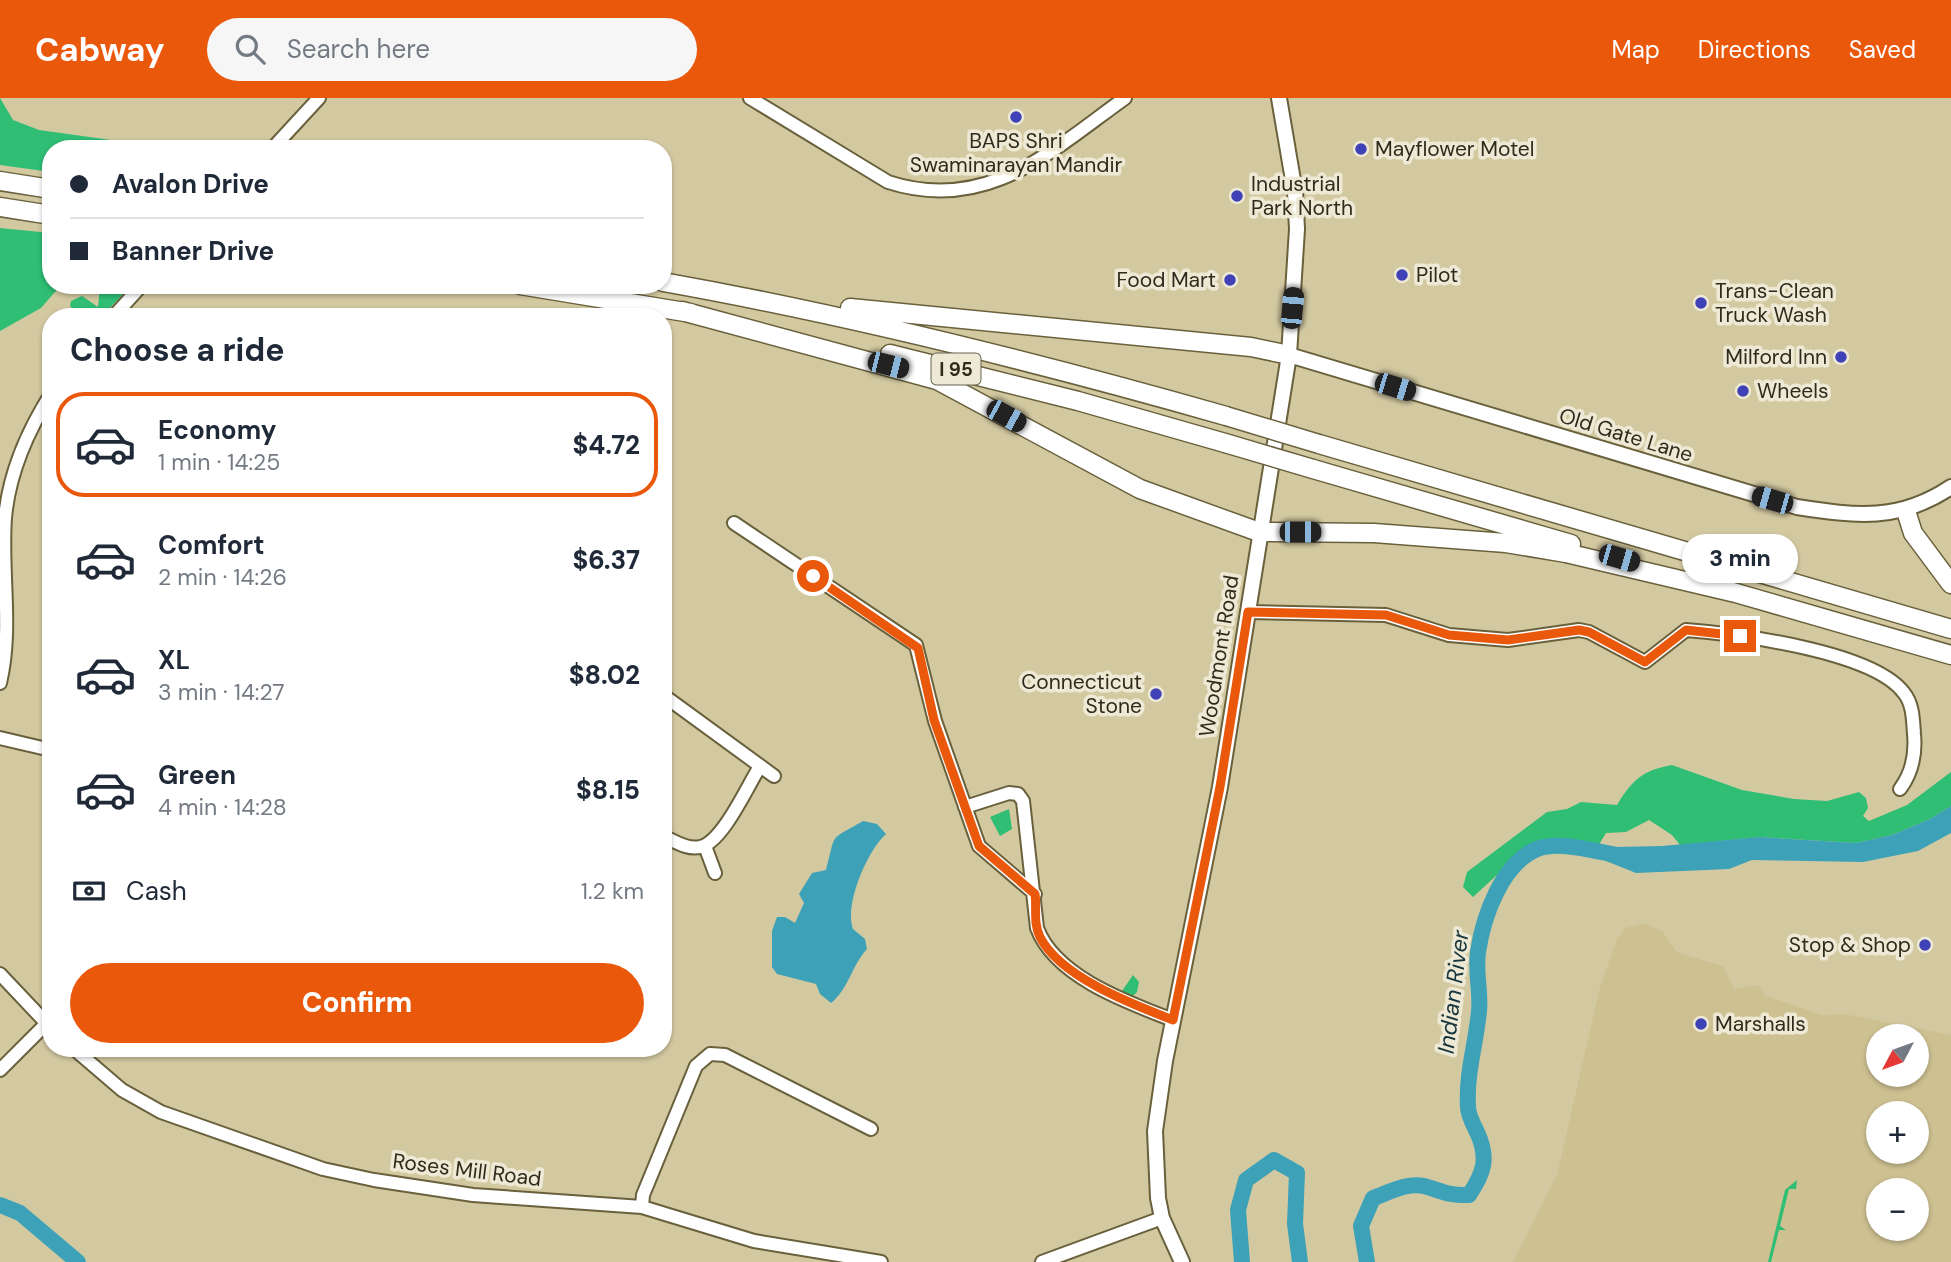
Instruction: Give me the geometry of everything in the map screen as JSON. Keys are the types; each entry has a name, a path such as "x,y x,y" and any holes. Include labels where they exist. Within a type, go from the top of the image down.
{"highway":[{"path":"0,181 42,188"},
{"path":"0,208 42,214"},
{"name":"I 95","path":"672,284 961,344 1226,416 1951,629"},
{"name":"I 95","path":"574,294 658,308"},
{"path":"746,297 1075,332 1251,347 1289,355"},
{"name":"I 95","path":"672,310 968,372 1313,468 1951,655"},
{"path":"682,312 937,380 1140,489 1259,532 1374,533 1506,543 1566,553 1740,594"},
{"path":"1906,511 1913,533 1951,584"}],"main road":[{"name":"Woodmont Road","path":"1162,1218 1155,1178 1155,1131 1173,1020 1220,787 1289,355 1297,229 1295,192 1279,98"},
{"name":"Old Gate Lane","path":"1289,355 1797,508 1868,516 1906,511 1951,487"},
{"path":"1162,1218 1182,1262"}],"street":[{"path":"280,140 319,98"},
{"path":"750,98 888,182 907,188 948,192 984,186 1013,175 1125,98"},
{"path":"121,308 134,294"},
{"path":"0,683 6,630 5,531 9,490 21,451 42,411"},
{"path":"734,523 916,645 934,720 979,846 1035,894"},
{"path":"1248,612 1386,615 1449,635 1508,640 1579,630 1589,632 1645,662 1686,630 1814,648 1886,679 1906,696 1913,722 1914,757 1911,771 1900,789"},
{"path":"672,702 759,768 774,776"},
{"path":"0,738 42,748"},
{"path":"672,840 693,848 705,846 722,831 759,768"},
{"path":"965,807 1009,793 1021,797 1035,894 1037,928 1054,955 1112,996 1173,1020"},
{"path":"705,846 715,873"},
{"path":"0,974 42,1020"},
{"path":"0,1070 42,1032"},
{"path":"642,1207 643,1195 696,1066 709,1054 725,1055 871,1129"},
{"name":"Roses Mill Road","path":"84,1057 122,1090 162,1112 304,1163 352,1176 474,1195 642,1207 754,1241 881,1262"},
{"path":"1042,1262 1162,1218"}],"shaded area":[{"path":"1644,923 1662,931 1678,953 1723,966 1734,989 1758,985 1766,996 1822,1015 1844,1014 1895,1024 1866,1024 1866,1087 1929,1087 1929,1031 1951,1035 1951,1262 1513,1262 1557,1175 1599,991 1617,938 1626,928"}],"green space":[{"path":"0,98 13,120 39,130 111,140 42,140 42,171 0,165"},
{"path":"0,228 42,232 42,294 53,294 41,308 0,331"},
{"path":"99,294 123,294 110,308 70,306 71,301 82,296 98,307"},
{"path":"1672,765 1742,790 1794,799 1827,801 1859,792 1866,798 1868,808 1863,816 1869,821 1907,805 1951,772 1951,806 1930,819 1892,835 1856,843 1760,837 1680,845 1672,835 1649,820 1626,832 1606,833 1592,856 1542,845 1497,875 1473,897 1463,887 1467,872 1547,812 1567,809 1581,802 1617,805 1639,778 1653,770"},
{"path":"1009,809 1012,829 1000,836 990,817"},
{"path":"1133,975 1139,982 1137,992 1131,998 1122,991"},
{"path":"1797,1180 1796,1189 1789,1189 1780,1226 1786,1230 1779,1230 1771,1262 1768,1262 1785,1190"}],"water":[{"path":"1951,806 1951,833 1918,851 1863,862 1752,860 1729,869 1636,873 1606,861 1615,847 1662,846 1760,837 1856,843 1892,835 1930,819"},
{"path":"863,821 877,824 886,834 865,865 854,893 851,919 853,929 865,939 867,949 842,991 831,1003 820,994 816,984 777,974 772,967 772,931 777,917 785,917 795,923 804,903 799,894 812,873 826,870 833,843 838,835"}],"waterway":[{"name":"Indian River","path":"1367,1262 1361,1226 1373,1198 1418,1185 1450,1194 1469,1195 1481,1172 1483,1150 1468,1107 1470,1070 1479,1011 1477,959 1489,908 1504,879 1524,856 1547,846 1632,857"},
{"name":"Indian River","path":"1242,1262 1238,1210 1246,1180 1274,1160 1297,1173 1295,1224 1300,1262"},
{"name":"Indian River","path":"0,1205 20,1213 78,1262"}],"place":[{"name":"BAPS Shri Swaminarayan Mandir","path":"1016,117"},
{"name":"Mayflower Motel","path":"1361,149"},
{"name":"Industrial Park North","path":"1237,196"},
{"name":"Pilot","path":"1402,275"},
{"name":"Food Mart","path":"1230,280"},
{"name":"Trans-Clean Truck Wash","path":"1701,303"},
{"name":"Milford Inn","path":"1841,357"},
{"name":"Wheels","path":"1743,391"},
{"name":"Connecticut Stone","path":"1156,694"},
{"name":"Stop & Shop","path":"1925,945"},
{"name":"Marshalls","path":"1701,1024"}],"route":[{"path":"813,576 918,648 934,720 979,846 1035,894 1035,919 1044,944 1059,959 1103,991 1123,1002 1173,1020 1220,787 1248,612 1386,615 1449,635 1508,640 1579,630 1589,632 1645,662 1686,630 1740,636"}]}
